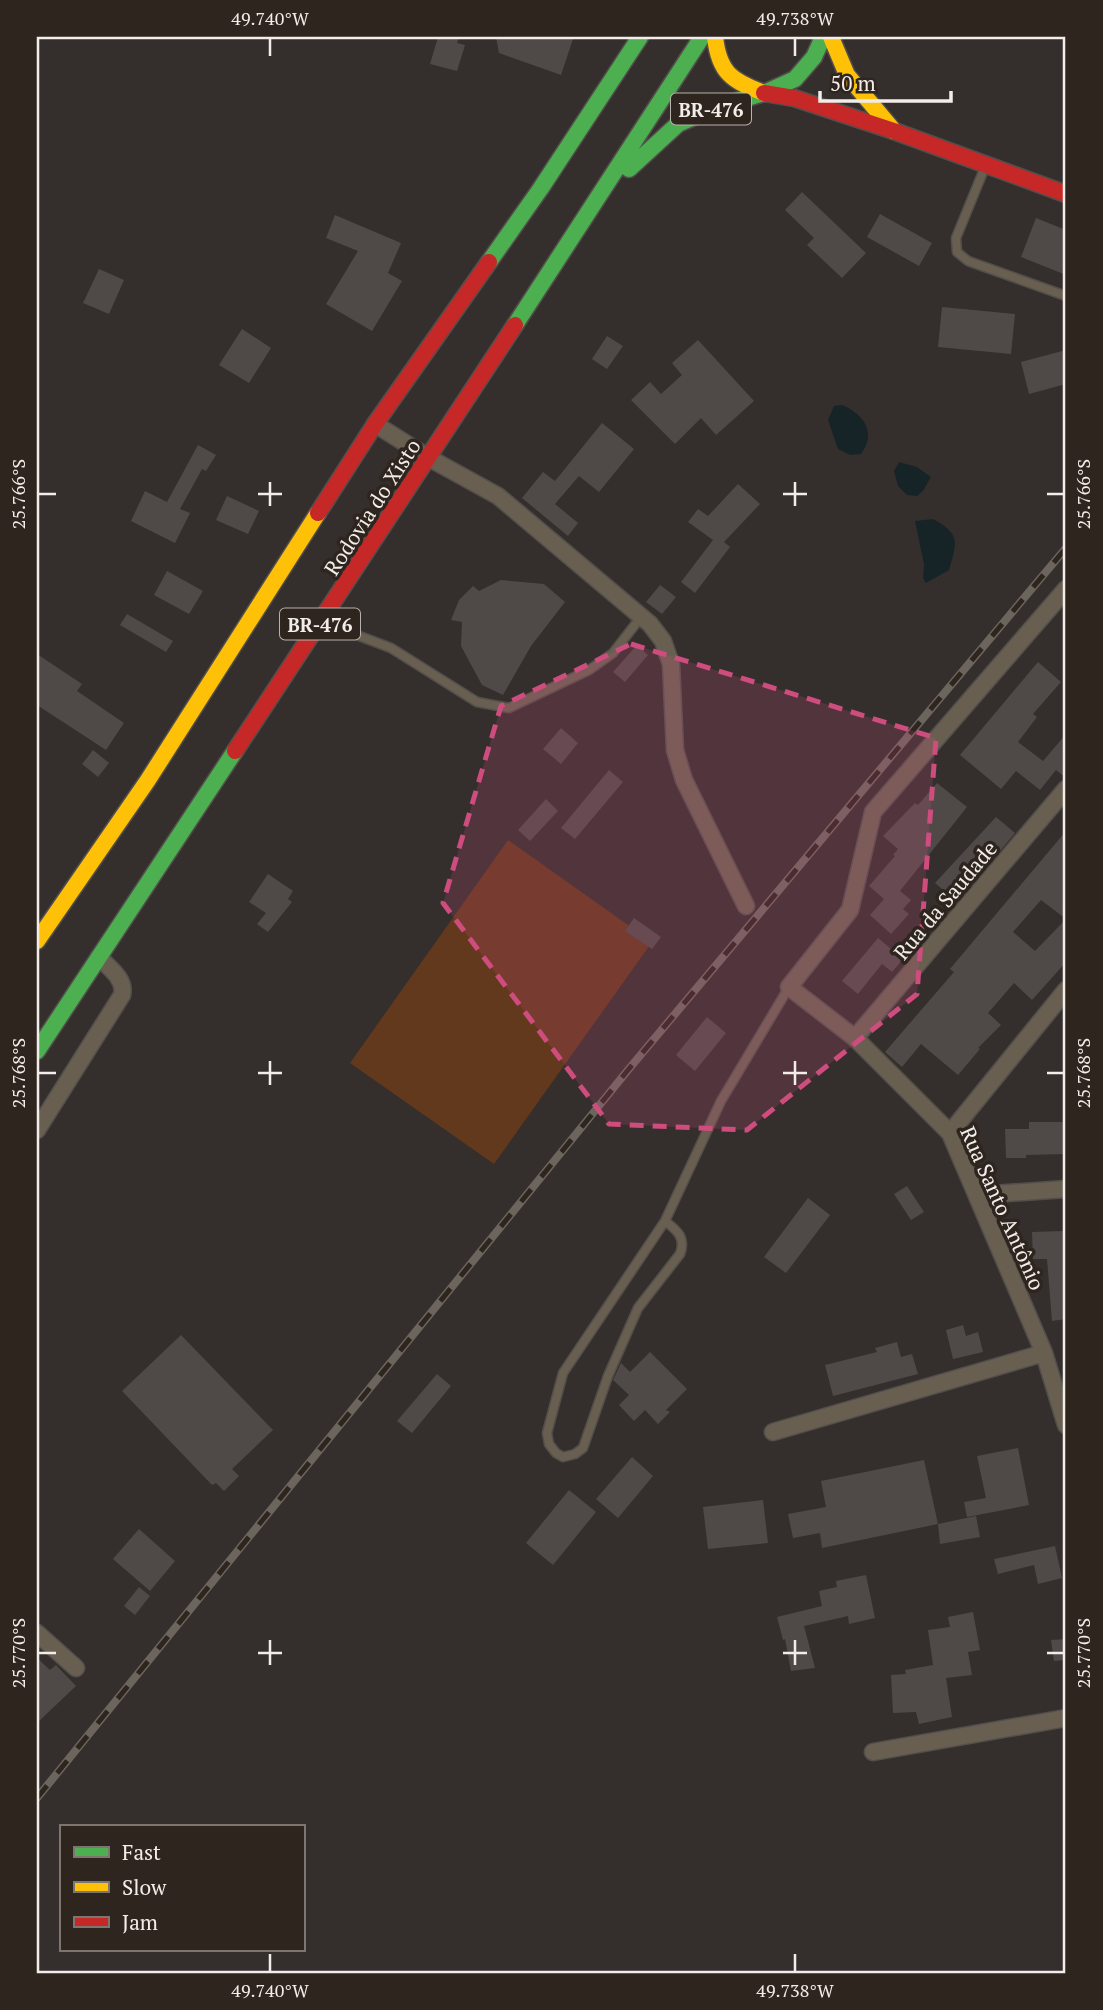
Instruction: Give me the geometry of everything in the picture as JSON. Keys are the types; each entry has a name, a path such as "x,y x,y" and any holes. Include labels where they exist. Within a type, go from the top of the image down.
{"main road":[{"path":"37,941 148,780 375,424 541,188 640,37"},
{"name":"Rodovia do Xisto","path":"37,1051 429,458 702,37"},
{"path":"715,37 716,56 734,82 764,93 794,98 894,131 1066,194"},
{"name":"Rodovia do Xisto","path":"600,195 678,124 795,79 814,57 823,37"},
{"path":"831,37 846,75 894,131"}],"street":[{"path":"375,424 498,496 641,617 663,641 671,664 675,750 684,780 746,906"},
{"path":"789,988 850,909 873,812 1066,589"},
{"name":"Rua da Saudade","path":"855,1038 1066,789"},
{"path":"37,1130 122,995 124,988 121,981 99,957"},
{"name":"Rua Santo Antônio","path":"789,988 804,996 855,1038 950,1133 1044,1353 1066,1425"},
{"path":"950,1133 1066,990"},
{"path":"978,1195 1066,1189"},
{"path":"773,1432 1044,1353"},
{"path":"37,1633 76,1668"},
{"path":"873,1752 1066,1718"}],"lane":[{"path":"986,164 956,238 957,252 968,261 1066,296"},
{"path":"321,622 391,648 477,702 509,708 589,670 613,653 641,617"},
{"path":"665,1221 681,1235 684,1244 680,1254 638,1308 608,1376 583,1448 564,1457 556,1453 549,1444 547,1433 563,1373 665,1221 721,1101 789,988"}],"highlighted area":[{"path":"631,644 936,738 917,994 747,1130 609,1124 443,903 501,706"}],"shaded area":[{"path":"842,405 866,425 868,439 861,454 850,455 838,449 828,420 834,406"},
{"path":"899,462 917,467 931,477 917,496 907,495 898,486 894,471"},
{"path":"933,519 948,529 955,546 949,570 926,583 915,521"},
{"path":"508,840 652,942 494,1164 350,1063"}],"building":[{"path":"438,37 459,37 457,43 465,45 457,71 430,64"},
{"path":"496,37 573,39 561,75 499,53"},
{"path":"802,192 866,253 842,278 807,245 814,238 785,210"},
{"path":"880,214 932,243 919,266 867,237"},
{"path":"335,215 401,243 388,273 402,281 372,331 326,304 358,251 326,238"},
{"path":"1036,218 1066,230 1066,275 1021,257"},
{"path":"99,269 124,280 109,314 83,303"},
{"path":"942,307 1015,314 1011,354 938,347"},
{"path":"242,329 271,348 249,383 219,365"},
{"path":"607,336 623,346 607,369 592,359"},
{"path":"698,340 754,401 716,435 701,418 675,444 631,400 650,382 661,394 682,375 672,363"},
{"path":"1066,350 1066,384 1029,394 1021,362"},
{"path":"602,423 634,449 599,492 579,476 555,504 578,523 568,536 522,498 543,472 555,481"},
{"path":"198,445 216,455 206,471 202,469 180,509 190,513 175,543 131,521 145,491 167,502"},
{"path":"738,484 760,504 724,542 730,547 695,593 681,582 713,540 688,522 698,509 708,516"},
{"path":"227,496 259,511 248,534 216,520"},
{"path":"167,571 203,591 189,614 154,595"},
{"path":"501,580 544,584 565,602 531,646 503,695 482,685 461,646 462,622 451,620 459,600 473,586 479,591"},
{"path":"660,585 676,597 662,614 646,602"},
{"path":"127,614 173,641 166,652 120,625"},
{"path":"637,645 648,655 625,682 613,672"},
{"path":"37,654 82,684 77,691 124,723 106,750 37,705"},
{"path":"1038,662 1061,682 1033,714 1037,717 1018,742 1043,761 1066,734 1066,778 1056,770 1040,790 1016,771 1001,789 960,755"},
{"path":"561,728 578,743 561,764 543,749"},
{"path":"93,750 109,763 98,777 82,764"},
{"path":"609,770 623,782 575,839 561,828"},
{"path":"937,783 967,807 900,891 911,900 903,909 909,914 891,934 870,915 884,899 869,886 898,849 883,836 915,803 918,805"},
{"path":"546,799 558,811 530,841 518,830"},
{"path":"996,817 1015,833 957,902 935,883"},
{"path":"1066,831 1066,919 1066,962 1032,1000 1014,983 988,1013 1001,1025 978,1048 980,1049 958,1075 921,1044 902,1067 885,1052 954,972 950,969","holes":["1041,900 1066,919 1035,951 1013,932"]},
{"path":"268,874 293,891 288,899 292,902 268,932 257,924 266,913 249,902"},
{"path":"634,918 661,937 652,949 625,931"},
{"path":"878,938 903,959 892,972 882,964 858,994 842,981"},
{"path":"707,1017 726,1033 695,1071 676,1055"},
{"path":"1029,1122 1066,1122 1066,1154 1006,1158 1005,1129 1029,1129"},
{"path":"907,1186 924,1212 911,1220 894,1194"},
{"path":"808,1198 830,1215 786,1273 764,1257"},
{"path":"1063,1231 1066,1319 1052,1321 1047,1259 1033,1259 1032,1232"},
{"path":"963,1325 966,1336 978,1332 983,1352 953,1359 946,1330"},
{"path":"181,1335 273,1430 232,1469 239,1476 224,1491 216,1483 212,1485 122,1391"},
{"path":"897,1342 901,1357 912,1354 918,1374 833,1396 825,1365 877,1352 875,1348"},
{"path":"650,1352 687,1389 666,1410 670,1412 658,1424 645,1410 634,1421 619,1405 629,1395 613,1380 621,1363 630,1372"},
{"path":"437,1374 451,1386 412,1433 397,1421"},
{"path":"1018,1448 1029,1505 967,1517 964,1502 986,1498 977,1456"},
{"path":"632,1457 653,1476 618,1518 596,1499"},
{"path":"924,1460 938,1524 822,1548 820,1533 793,1538 788,1514 826,1507 821,1481"},
{"path":"569,1490 596,1512 553,1565 526,1543"},
{"path":"763,1500 768,1543 708,1549 703,1507"},
{"path":"976,1516 980,1537 940,1544 938,1524"},
{"path":"139,1529 175,1561 150,1591 113,1559"},
{"path":"1055,1546 1062,1578 1038,1584 1034,1565 998,1574 994,1559"},
{"path":"866,1575 875,1618 849,1624 848,1616 804,1626 815,1668 791,1671 785,1639 783,1640 777,1617 822,1606 819,1591 837,1587 836,1581"},
{"path":"139,1587 150,1596 135,1615 124,1606"},
{"path":"973,1612 980,1650 968,1652 972,1675 946,1678 952,1717 919,1724 916,1712 893,1713 891,1675 906,1674 905,1670 933,1665 928,1630 950,1627 948,1617"},
{"path":"1066,1639 1066,1660 1054,1661 1051,1640"},
{"path":"37,1658 50,1670 56,1665 76,1686 37,1723"}],"railway":[{"path":"37,1798 628,1070 1066,548"}],"traffic: fast":[{"path":"489,262 640,37"},
{"path":"515,325 702,37"},
{"path":"629,169 678,124 795,79 814,57 823,37"},
{"path":"37,1051 235,751"}],"traffic: slow":[{"path":"715,37 720,59 729,74 735,80 764,93"},
{"path":"831,37 847,75 894,131"},
{"path":"37,941 148,780 318,513"}],"traffic: jam":[{"path":"764,93 794,98 894,131 1066,194"},
{"path":"318,513 375,424 489,262"},
{"path":"235,751 515,325"}]}
